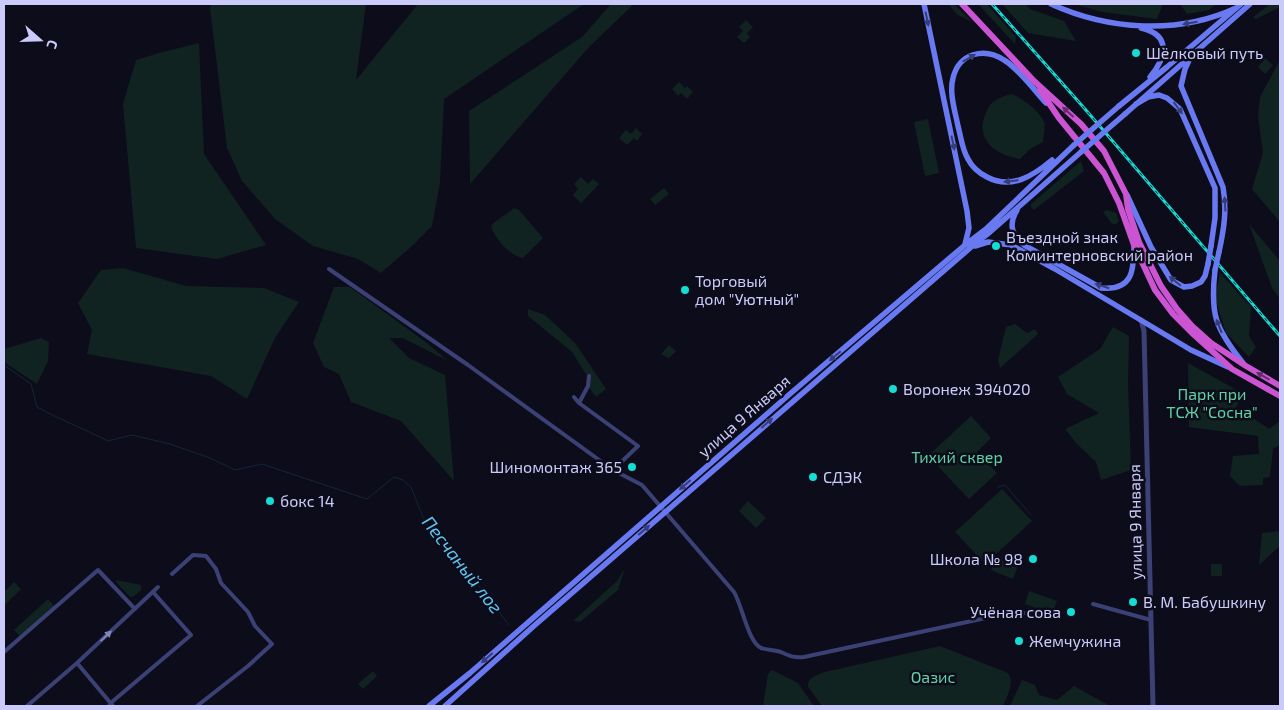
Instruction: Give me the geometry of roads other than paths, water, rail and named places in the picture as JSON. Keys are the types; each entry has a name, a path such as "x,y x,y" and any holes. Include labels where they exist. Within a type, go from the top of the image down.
{"highway":[{"path":"962,4 1034,81 1081,124 1104,151 1126,194 1128,209 1139,242 1160,286 1177,309 1211,343 1280,386"},
{"path":"1034,81 1059,118 1104,173 1119,203 1134,245 1155,290 1173,314 1232,368 1280,396"}],"main road":[{"path":"924,4 967,211 969,228 966,248 988,242 1011,245 1140,318 1192,350 1232,368"},
{"path":"1051,4 1080,15 1156,33 1162,42 1163,55 1160,65 1140,89"},
{"path":"1136,104 1250,4"},
{"path":"1120,24 1182,24 1207,19 1238,6"},
{"path":"1140,89 1238,6"},
{"path":"1059,118 1013,66 998,57 977,53 963,60 958,66 952,84 956,117 968,160 981,174 997,182 1017,181 1033,175 1060,153 1068,150"},
{"path":"1192,54 1185,69 1181,86 1223,187 1226,201 1225,218 1215,270 1212,298 1214,313 1218,328 1226,342 1246,366"},
{"name":"улица 9 Января","path":"429,706 620,547 666,512 966,248 1074,144 1140,89"},
{"path":"1126,194 1151,247 1171,280 1184,287 1201,282 1205,276 1211,246 1215,218 1215,188 1180,109 1167,98 1159,95 1148,97 1136,104"},
{"name":"улица 9 Января","path":"445,706 620,547 661,506 966,248 990,232 1136,104"},
{"path":"1022,202 1012,220 1012,230 1017,239 1024,245 1101,288 1111,289 1122,286 1129,278 1134,267 1134,245"}],"street":[{"path":"329,269 468,365 613,470 642,485 734,592 739,600 755,644 762,648 781,652 788,656 804,657 995,616 1024,613"},
{"name":"улица 9 Января","path":"1140,318 1144,325 1153,706"},
{"path":"1144,338 1148,333 1157,328"},
{"path":"579,403 588,386 589,376"},
{"path":"574,397 579,403 638,446 613,470"},
{"path":"172,574 193,555 206,556 216,569 221,583 248,612 255,626 272,644 248,666 197,706"},
{"path":"4,652 98,570 135,609"},
{"path":"27,706 77,663 158,587"},
{"path":"77,663 111,706 113,701 191,635 153,592"},
{"path":"1093,604 1151,620"}],"waterway":[{"name":"Песчаный лог","path":"4,365 31,384 37,407 108,441 132,435 170,444 210,458 235,470 262,464 367,499 394,477 403,480 411,487 424,520 509,625"},
{"path":"998,487 1005,485 1031,515"}],"railway":[{"path":"992,4 1280,336"}],"place":[{"name":"Шёлковый путь","path":"1136,53"},
{"name":"Въездной знак Коминтерновский район","path":"996,246"},
{"name":"Торговый дом \"Уютный\"","path":"685,290"},
{"name":"Воронеж 394020","path":"893,389"},
{"name":"Шиномонтаж 365","path":"632,467"},
{"name":"СДЭК","path":"813,477"},
{"name":"бокс 14","path":"270,501"},
{"name":"Школа № 98","path":"1033,559"},
{"name":"В. М. Бабушкину","path":"1133,602"},
{"name":"Учёная сова","path":"1071,612"},
{"name":"Жемчужина","path":"1019,641"}],"park label":[{"name":"Парк при ТСЖ \"Сосна\"","path":"1212,403"},
{"name":"Тихий сквер","path":"957,457"},
{"name":"Оазис","path":"933,677"}]}
